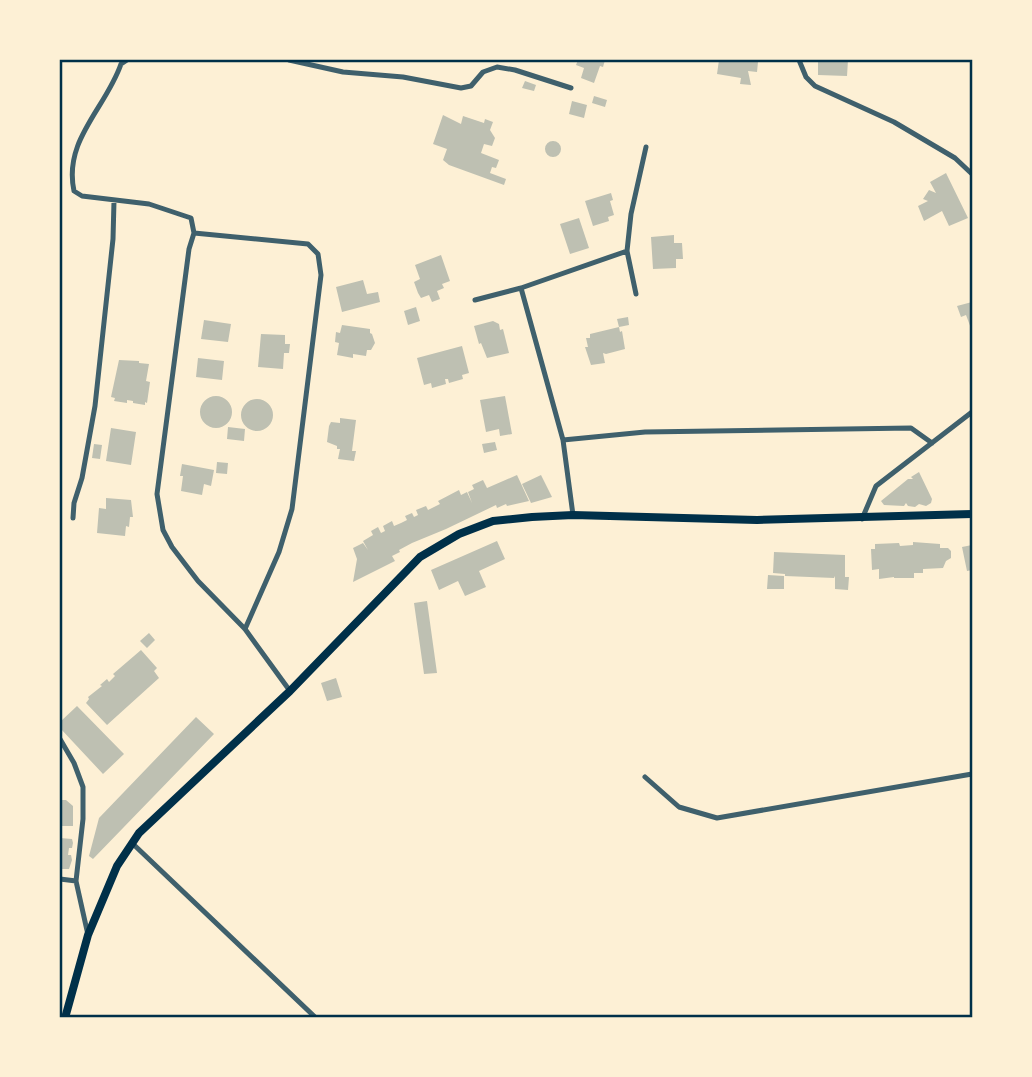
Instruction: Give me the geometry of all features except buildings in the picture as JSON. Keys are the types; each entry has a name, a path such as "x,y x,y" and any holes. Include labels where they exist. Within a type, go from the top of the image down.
{"main road":[{"path":"65,1017 88,935 117,866 139,833 290,691 386,590 420,558 439,545 493,521 573,515 757,520 972,514"}],"street":[{"path":"113,60 121,64"},
{"path":"127,60 121,64 84,130 73,159 71,177 74,191 82,196 149,204 191,218 194,233 189,248 157,494 163,530 172,547 198,581 245,629 290,691"},
{"path":"289,60 343,72 403,77 461,88 471,86 483,72 497,67 571,88"},
{"path":"799,60 806,77 815,86 894,122 955,158 972,174"},
{"path":"636,295 627,251 631,214 646,147"},
{"path":"74,518 74,503 82,478 95,406 113,239 114,201"},
{"path":"194,233 308,244 318,254 321,275 292,509 279,552 245,629"},
{"path":"475,300 521,288 627,251"},
{"path":"521,288 563,440 573,515"},
{"path":"862,519 876,486 972,412"},
{"path":"563,440 645,432 911,428 932,443"},
{"path":"60,739 75,763 83,787 83,819 76,881 88,935"},
{"path":"645,778 679,807 717,818 972,774"},
{"path":"132,843 316,1017"},
{"path":"60,879 76,881"}]}
